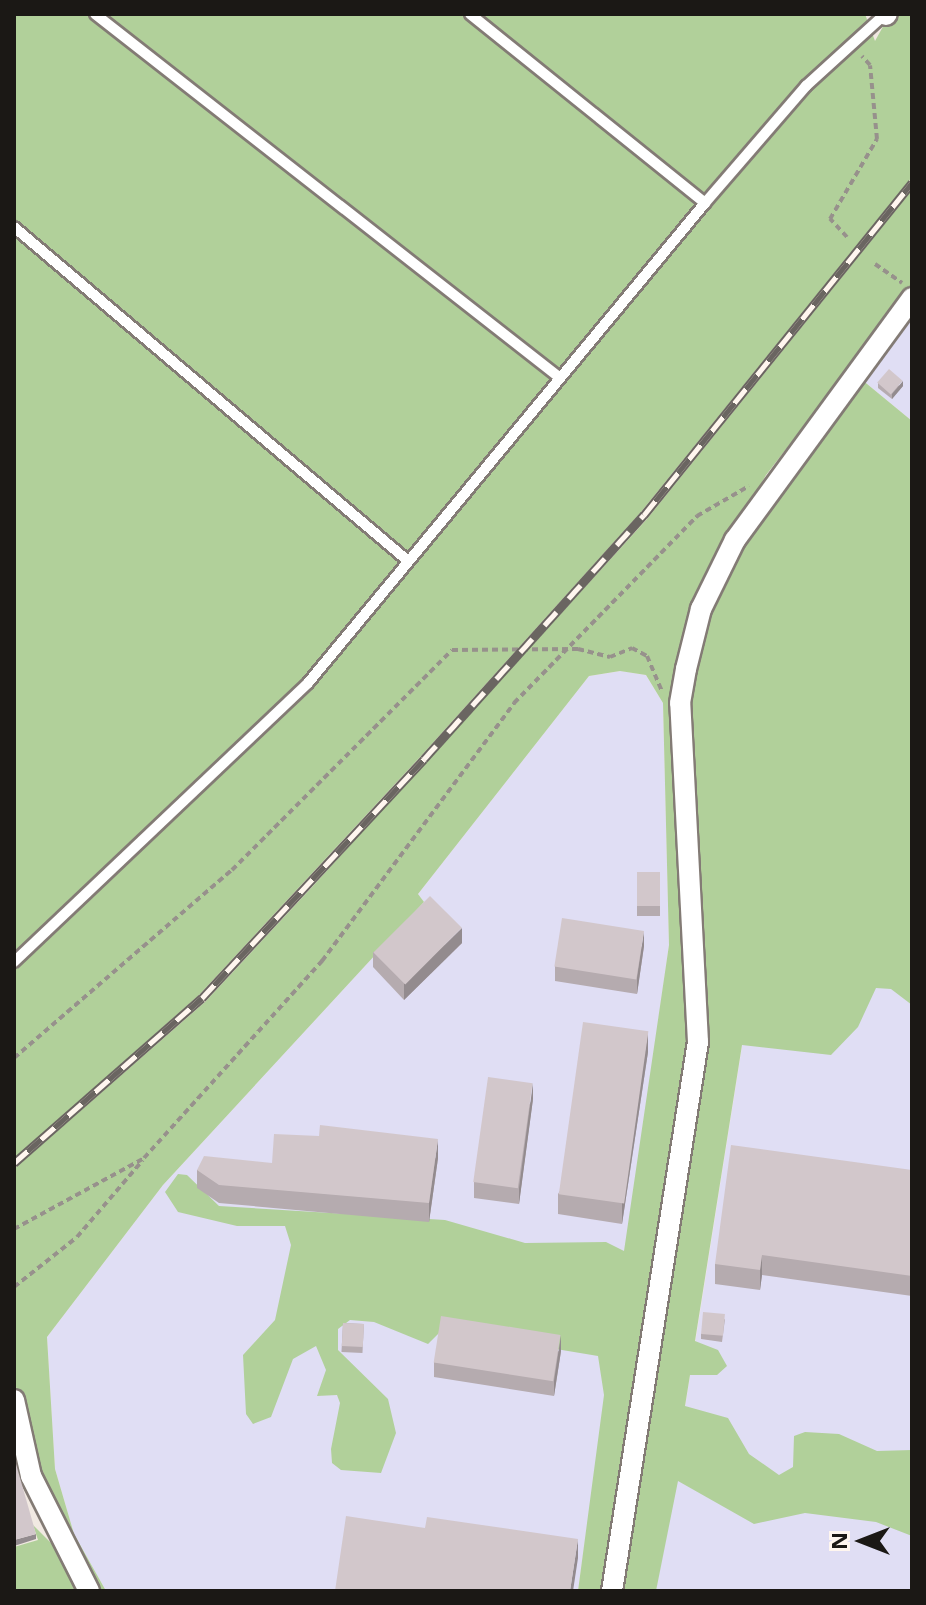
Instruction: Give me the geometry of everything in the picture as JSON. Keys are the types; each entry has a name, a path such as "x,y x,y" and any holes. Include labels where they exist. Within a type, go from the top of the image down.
{"street":[{"path":"612,1591 698,1042 680,703 714,577 767,486 912,298"},
{"path":"14,1400 31,1476 89,1591"}],"lane":[{"path":"95,14 559,377"},
{"path":"470,14 705,203"},
{"path":"14,962 308,683 559,377 806,86 886,14"},
{"path":"14,227 407,560"}],"path":[{"path":"847,237 830,219 877,139 870,65 852,47"},
{"path":"875,264 912,290"},
{"path":"14,1287 105,1209 144,1158 322,961 464,762 566,649 697,516 730,492 767,486"},
{"path":"14,1058 232,870 452,650 566,649 610,657 640,650 664,693 680,703"},
{"path":"14,1229 144,1158"}],"shaded area":[{"path":"912,177 912,190 647,519 205,1002 14,1169 14,1159 199,995 421,756 641,512"},
{"path":"912,316 912,421 861,379"},
{"path":"621,671 646,675 663,703 669,945 578,1591 106,1591 74,1534 55,1469 47,1337 163,1185 424,902 418,894 589,676"},
{"path":"761,926 912,949 912,1591 656,1591"}],"green space":[{"path":"14,14 865,14 875,41 890,14 912,14 912,177 641,512 421,756 199,995 14,1159"},
{"path":"912,190 912,286 766,475 730,537 681,668 691,1012 604,1591 578,1591 604,1395 598,1356 442,1330 428,1344 374,1322 350,1320 338,1329 338,1350 388,1399 396,1433 381,1473 341,1470 332,1463 331,1449 340,1403 337,1395 317,1396 326,1370 316,1346 293,1359 271,1417 253,1424 246,1414 243,1355 275,1320 291,1245 285,1226 237,1226 178,1212 165,1192 178,1174 187,1175 219,1206 445,1220 525,1243 606,1242 624,1251 669,945 663,703 646,675 620,671 589,676 418,894 424,902 163,1185 47,1337 55,1469 74,1534 106,1591 96,1591 36,1476 14,1378 14,1169 205,1002 313,886 647,519"},
{"path":"861,379 912,421 912,1005 891,989 876,988 858,1027 831,1055 742,1045 695,1341 718,1350 727,1366 717,1375 690,1375 685,1406 728,1418 749,1454 779,1475 793,1467 794,1436 805,1432 839,1434 877,1451 912,1450 912,1536 876,1522 805,1513 754,1524 678,1481 656,1591 620,1591 709,1041 689,704 694,671 709,611 741,543"},
{"path":"33,1525 55,1547 80,1591 14,1591 14,1547 38,1540"}],"building":[{"path":"889,369 903,381 891,394 877,383"},
{"path":"637,872 660,872 660,906 637,906"},
{"path":"430,896 462,928 405,984 373,953"},
{"path":"562,918 644,931 636,979 554,966"},
{"path":"583,1022 648,1031 624,1203 559,1194"},
{"path":"488,1077 533,1083 518,1188 473,1182"},
{"path":"320,1125 438,1139 429,1203 219,1185 197,1170 204,1156 272,1163 274,1134 319,1136"},
{"path":"731,1145 912,1170 912,1276 762,1255 760,1270 715,1264"},
{"path":"703,1312 725,1314 723,1336 701,1334"},
{"path":"441,1316 561,1335 553,1381 434,1362"},
{"path":"343,1323 364,1324 363,1347 342,1346"},
{"path":"14,1457 36,1534 14,1540"},
{"path":"346,1516 425,1528 427,1517 578,1539 570,1591 335,1591"}],"railway":[{"path":"14,1163 202,998 424,759 644,515 912,183"}]}
